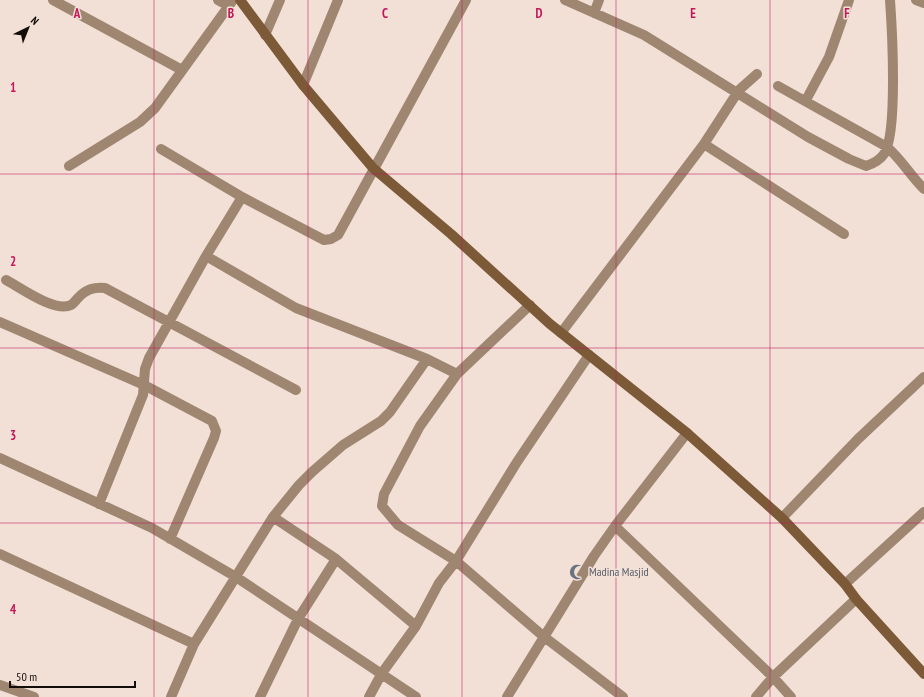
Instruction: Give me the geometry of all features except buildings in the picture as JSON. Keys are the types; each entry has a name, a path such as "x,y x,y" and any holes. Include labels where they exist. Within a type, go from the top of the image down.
{"street":[{"path":"53,0 182,70"},
{"path":"69,166 140,122 155,108 231,3 218,0"},
{"path":"240,0 303,85 373,168 451,234 561,333 687,433 782,518 845,584 856,599 924,674"},
{"path":"265,35 280,0"},
{"path":"303,85 338,0"},
{"path":"161,149 242,197 324,240 331,239 338,235 373,168 466,0"},
{"path":"565,0 644,35 808,137 849,159 866,166 872,164 884,154 887,147 890,124 894,52 890,0"},
{"path":"594,13 599,0"},
{"path":"806,100 829,57 849,0"},
{"path":"561,333 704,144 737,92 757,74"},
{"path":"778,86 806,100 887,147 896,155 914,179 924,189"},
{"path":"704,144 844,234"},
{"path":"99,504 143,395 145,369 149,358 206,256 242,197"},
{"path":"206,256 296,308 427,359 457,374"},
{"path":"6,280 50,304 58,306 71,305 88,290 96,287 105,288 296,390"},
{"path":"530,305 457,374 420,426 387,489 382,506 398,525 456,561 543,636 623,697"},
{"path":"0,322 144,385 207,417 214,425 216,431 170,538"},
{"path":"369,697 382,673 416,626 439,583 456,561 517,462 589,355"},
{"path":"171,697 194,644 272,517 299,484 312,472 343,445 381,421 390,412 427,359"},
{"path":"782,518 858,439 924,377"},
{"path":"507,697 543,636 615,526 687,433"},
{"path":"0,458 170,538 236,577 416,697"},
{"path":"845,584 924,512"},
{"path":"272,517 336,560 416,626"},
{"path":"615,526 791,697"},
{"path":"0,554 194,644"},
{"path":"260,697 298,619 336,560"},
{"path":"756,697 773,678 856,599"},
{"path":"0,685 34,697"}],"place":[{"name":"Madina Masjid","path":"577,572"}]}
